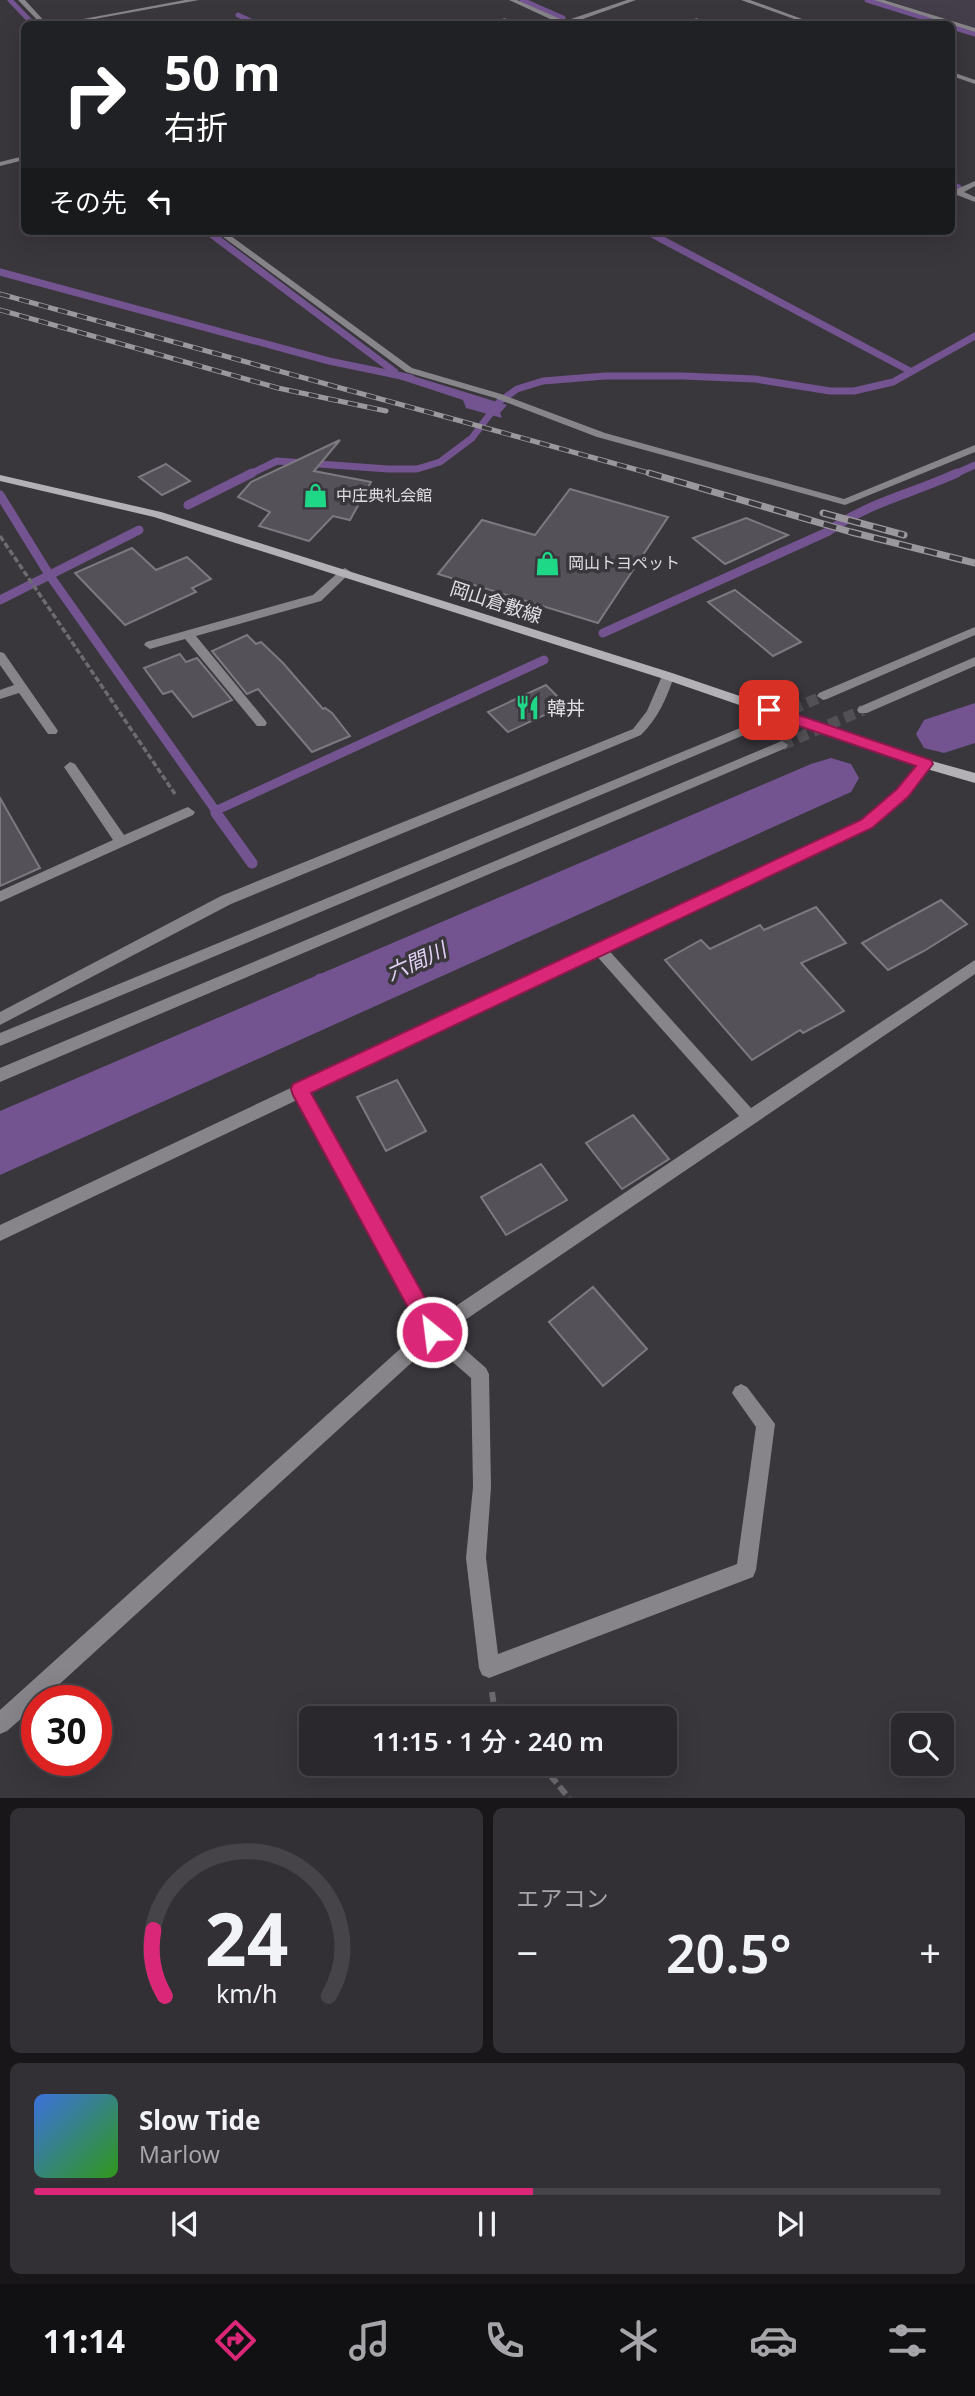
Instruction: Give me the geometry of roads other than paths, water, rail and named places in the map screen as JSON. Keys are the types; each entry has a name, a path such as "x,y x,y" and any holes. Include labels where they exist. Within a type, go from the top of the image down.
{"main road":[{"name":"岡山倉敷線","path":"0,478 157,514 668,676 926,764 975,778"}],"street":[{"path":"21,0 41,21"},
{"path":"76,21 196,0"},
{"path":"512,0 558,21"},
{"path":"574,21 633,0"},
{"path":"744,0 804,21"},
{"path":"877,0 946,21"},
{"path":"955,24 975,30"},
{"path":"955,75 975,82"},
{"path":"0,164 21,159"},
{"path":"955,191 975,183"},
{"path":"955,191 975,200"},
{"path":"224,235 410,370 513,401 601,435 845,502 975,448"},
{"path":"150,645 317,598 345,572"},
{"path":"824,696 975,631"},
{"path":"187,634 261,723"},
{"path":"0,656 52,731"},
{"path":"863,710 975,661"},
{"path":"0,1019 226,900 637,732 656,709 668,676"},
{"path":"0,695 22,687"},
{"path":"0,1040 745,730"},
{"path":"0,1076 782,745"},
{"path":"0,1233 300,1089 867,824 902,793 926,764"},
{"path":"70,767 121,841"},
{"path":"0,897 188,812"},
{"path":"599,949 750,1118"},
{"path":"0,1724 432,1332 975,965"},
{"path":"300,1089 432,1332 480,1374 482,1487 476,1558 489,1668 746,1570 766,1424 741,1393"}],"waterway":[{"path":"10,0 30,21"},
{"path":"522,0 563,18"},
{"path":"867,0 934,21"},
{"path":"238,15 251,21"},
{"path":"955,28 975,34"},
{"path":"955,185 959,187"},
{"path":"212,235 395,372"},
{"path":"654,235 910,371"},
{"path":"0,272 329,361 411,378"},
{"path":"248,475 277,461 388,469 417,469 440,462 472,438 499,402 517,389 543,381 605,376 683,376 755,379 830,391 854,391 893,382 975,336"},
{"path":"953,475 975,465"},
{"path":"248,475 252,473"},
{"path":"603,633 827,532 874,506 957,473"},
{"path":"188,505 248,475"},
{"path":"0,495 49,575"},
{"path":"49,575 139,530"},
{"path":"0,600 49,575"},
{"path":"49,575 216,811"},
{"path":"216,811 544,660"},
{"name":"六間川","path":"944,734 975,722"},
{"name":"六間川","path":"0,1144 831,778"},
{"path":"216,811 218,814"},
{"path":"216,813 252,863"},
{"path":"320,979 332,1000"}],"tunnel":[{"path":"745,730 823,696"},
{"path":"782,745 863,710"}],"railway":[{"path":"0,294 653,474"},
{"path":"0,310 278,388 386,411"},
{"path":"649,473 653,474"},
{"path":"653,474 851,532 975,563"},
{"path":"823,513 904,535"}],"place":[{"name":"中庄典礼会館","path":"316,495"},
{"name":"岡山トヨペット","path":"548,563"},
{"name":"韓丼","path":"527,708"}]}
